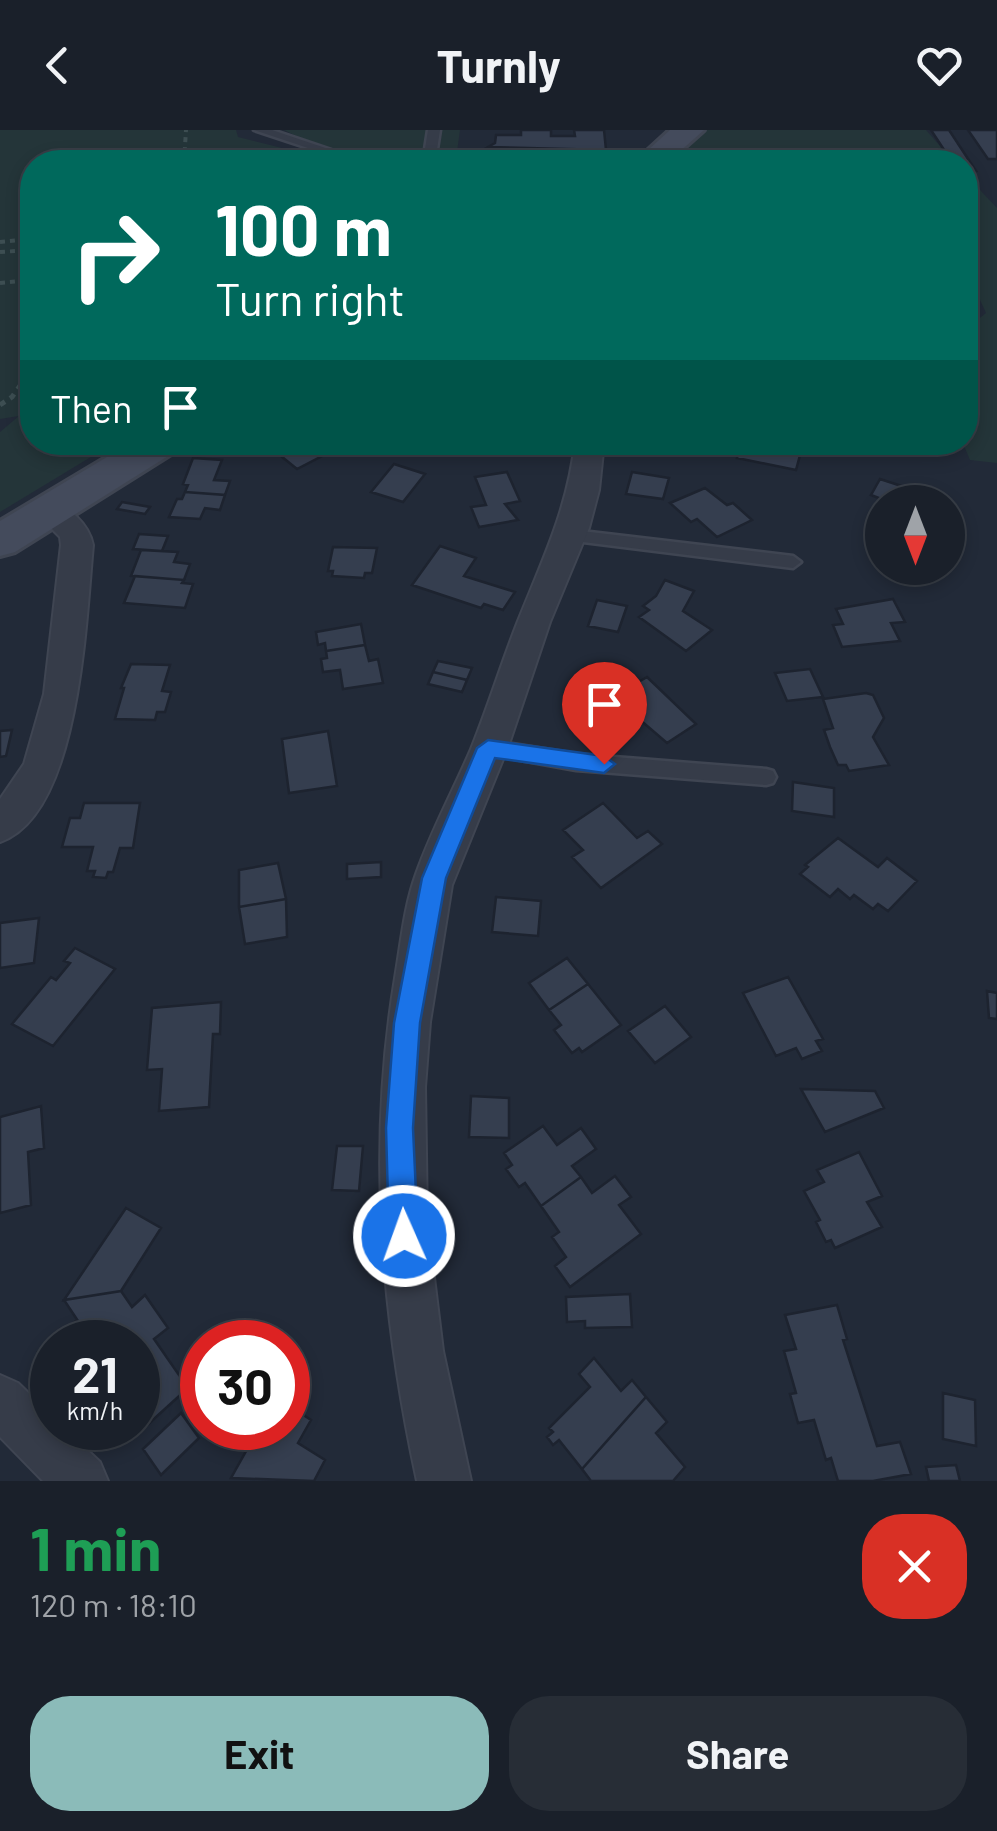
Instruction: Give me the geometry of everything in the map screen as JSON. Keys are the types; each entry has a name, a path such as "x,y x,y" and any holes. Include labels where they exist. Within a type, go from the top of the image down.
{"street":[{"path":"665,150 689,130"},
{"path":"0,541 140,455"},
{"path":"444,1481 421,1375 404,1236 400,1128 407,1023 434,878 540,607 573,536 586,490 589,455"},
{"path":"0,826 29,792 43,764 53,736 62,678 77,545 75,533 48,510"},
{"path":"0,1401 81,1481"}],"lane":[{"path":"260,130 323,150"},
{"path":"573,536 793,562"},
{"path":"488,748 576,762 766,777"}],"path":[{"path":"0,404 12,398 20,386"}],"shaded area":[{"path":"0,130 236,130 238,137 290,150 20,150 20,455 94,455 0,512 0,432 19,416 0,419"},
{"path":"284,130 460,130 457,150 325,150"},
{"path":"705,130 926,130 944,150 677,150"},
{"path":"978,188 997,208 997,463 970,460 968,455 978,455 978,319 986,313 978,295"}],"building":[{"path":"521,130 551,130 551,136 575,136 574,130 604,130 606,150 488,147 495,143 496,135 521,135"},
{"path":"931,130 949,130 962,150 944,150"},
{"path":"968,130 997,130 997,159 988,159"},
{"path":"280,455 324,455 297,469"},
{"path":"738,455 800,455 796,470 737,458"},
{"path":"193,458 222,460 214,480 230,481 225,495 185,492 188,485 183,484"},
{"path":"394,464 425,474 403,502 371,492"},
{"path":"507,472 520,501 505,504 518,520 479,527 471,507 486,505 475,477"},
{"path":"632,472 669,478 663,499 626,494"},
{"path":"880,479 898,485 877,485"},
{"path":"705,488 727,505 733,503 752,520 717,537 697,519 691,522 670,503"},
{"path":"185,492 225,495 220,510 205,508 200,519 169,517"},
{"path":"122,502 150,507 145,514 117,509"},
{"path":"139,534 168,536 162,551 133,549"},
{"path":"440,546 476,558 464,576 515,592 503,610 484,604 481,608 412,585"},
{"path":"333,547 377,548 372,573 365,573 364,578 332,576 333,571 328,571"},
{"path":"141,550 178,552 174,562 190,564 184,580 131,576"},
{"path":"135,576 193,584 185,608 124,603"},
{"path":"665,580 694,591 683,611 712,630 686,651 639,617 649,610 643,606 656,596"},
{"path":"893,599 905,622 891,623 900,641 842,647 833,625 843,624 836,609"},
{"path":"597,600 627,606 618,632 588,626"},
{"path":"361,624 365,645 326,651 325,643 318,645 316,632"},
{"path":"365,645 369,661 378,659 383,683 343,689 340,670 323,672 321,659 327,658 326,651"},
{"path":"438,661 472,668 467,680 433,672"},
{"path":"131,664 170,665 162,691 171,692 165,712 157,712 155,720 115,719"},
{"path":"810,669 823,697 787,701 775,673"},
{"path":"433,672 467,680 462,692 428,684"},
{"path":"647,677 696,724 667,743 624,706 618,710 610,702 627,689 622,685 630,680 635,684"},
{"path":"873,695 884,718 873,737 889,765 849,771 846,765 838,765 830,747 824,730 833,728 823,699"},
{"path":"12,730 6,756 0,757 0,731"},
{"path":"328,731 337,786 289,793 282,739"},
{"path":"793,782 834,788 834,817 792,811"},
{"path":"84,803 140,803 133,848 120,848 113,872 108,872 106,878 93,877 95,871 87,871 93,847 62,847 70,818 80,818"},
{"path":"603,803 637,838 648,831 662,844 601,888 572,857 583,850 563,830"},
{"path":"838,838 878,867 887,858 917,881 888,911 878,904 873,909 854,895 850,899 838,889 830,897 800,874 808,867 805,865"},
{"path":"381,862 381,877 347,879 347,864"},
{"path":"278,863 286,899 239,907 239,870"},
{"path":"496,897 541,901 538,936 492,932"},
{"path":"286,899 287,937 245,944 239,907"},
{"path":"39,918 34,963 0,968 0,923"},
{"path":"75,948 115,969 53,1046 12,1024 51,977 56,980 70,963 64,961"},
{"path":"567,958 588,984 549,1010 529,983"},
{"path":"788,977 823,1039 816,1041 822,1051 802,1059 796,1048 776,1056 743,993"},
{"path":"588,984 621,1025 582,1052 579,1048 572,1053 554,1030 561,1025 549,1010"},
{"path":"987,991 997,993 997,1019 989,1018"},
{"path":"221,1002 220,1034 213,1034 209,1107 159,1111 162,1069 147,1070 152,1008"},
{"path":"665,1006 691,1037 655,1063 628,1031"},
{"path":"801,1089 875,1091 884,1108 825,1132"},
{"path":"471,1096 509,1098 509,1138 469,1137"},
{"path":"41,1106 44,1148 28,1152 31,1205 0,1213 0,1117"},
{"path":"543,1126 557,1145 581,1128 596,1149 572,1166 581,1177 541,1206 525,1183 519,1187 506,1169 512,1165 504,1153"},
{"path":"337,1146 363,1146 359,1191 332,1190"},
{"path":"859,1152 882,1196 867,1202 882,1227 835,1248 831,1240 826,1242 816,1222 820,1220 804,1191 824,1182 817,1170"},
{"path":"615,1176 631,1197 619,1205 641,1234 570,1287 555,1266 566,1257 552,1237 559,1232 541,1206 581,1177 592,1193"},
{"path":"126,1208 161,1228 121,1291 64,1300"},
{"path":"121,1291 132,1307 145,1295 168,1328 160,1334 160,1320 77,1320 64,1300"},
{"path":"630,1294 632,1327 585,1328 585,1321 567,1322 566,1297"},
{"path":"837,1305 847,1339 843,1340 877,1446 900,1442 911,1474 873,1481 838,1481 831,1458 826,1460 814,1420 798,1423 790,1394 796,1393 784,1351 796,1349 785,1315"},
{"path":"160,1348 180,1376 180,1395 160,1413"},
{"path":"594,1358 621,1391 632,1380 646,1397 582,1469 559,1440 553,1445 547,1437 553,1432 549,1428 590,1387 579,1374"},
{"path":"943,1393 975,1400 976,1446 943,1439"},
{"path":"646,1397 667,1422 656,1433 685,1467 673,1481 591,1481 582,1469"},
{"path":"180,1414 180,1450 187,1450 161,1475 144,1450 160,1450 160,1433"},
{"path":"247,1450 309,1450 325,1460 314,1481 231,1478"},
{"path":"956,1465 960,1481 929,1481 926,1467"}],"route":[{"path":"404,1236 400,1128 407,1023 434,878 488,748 604,764"}]}
